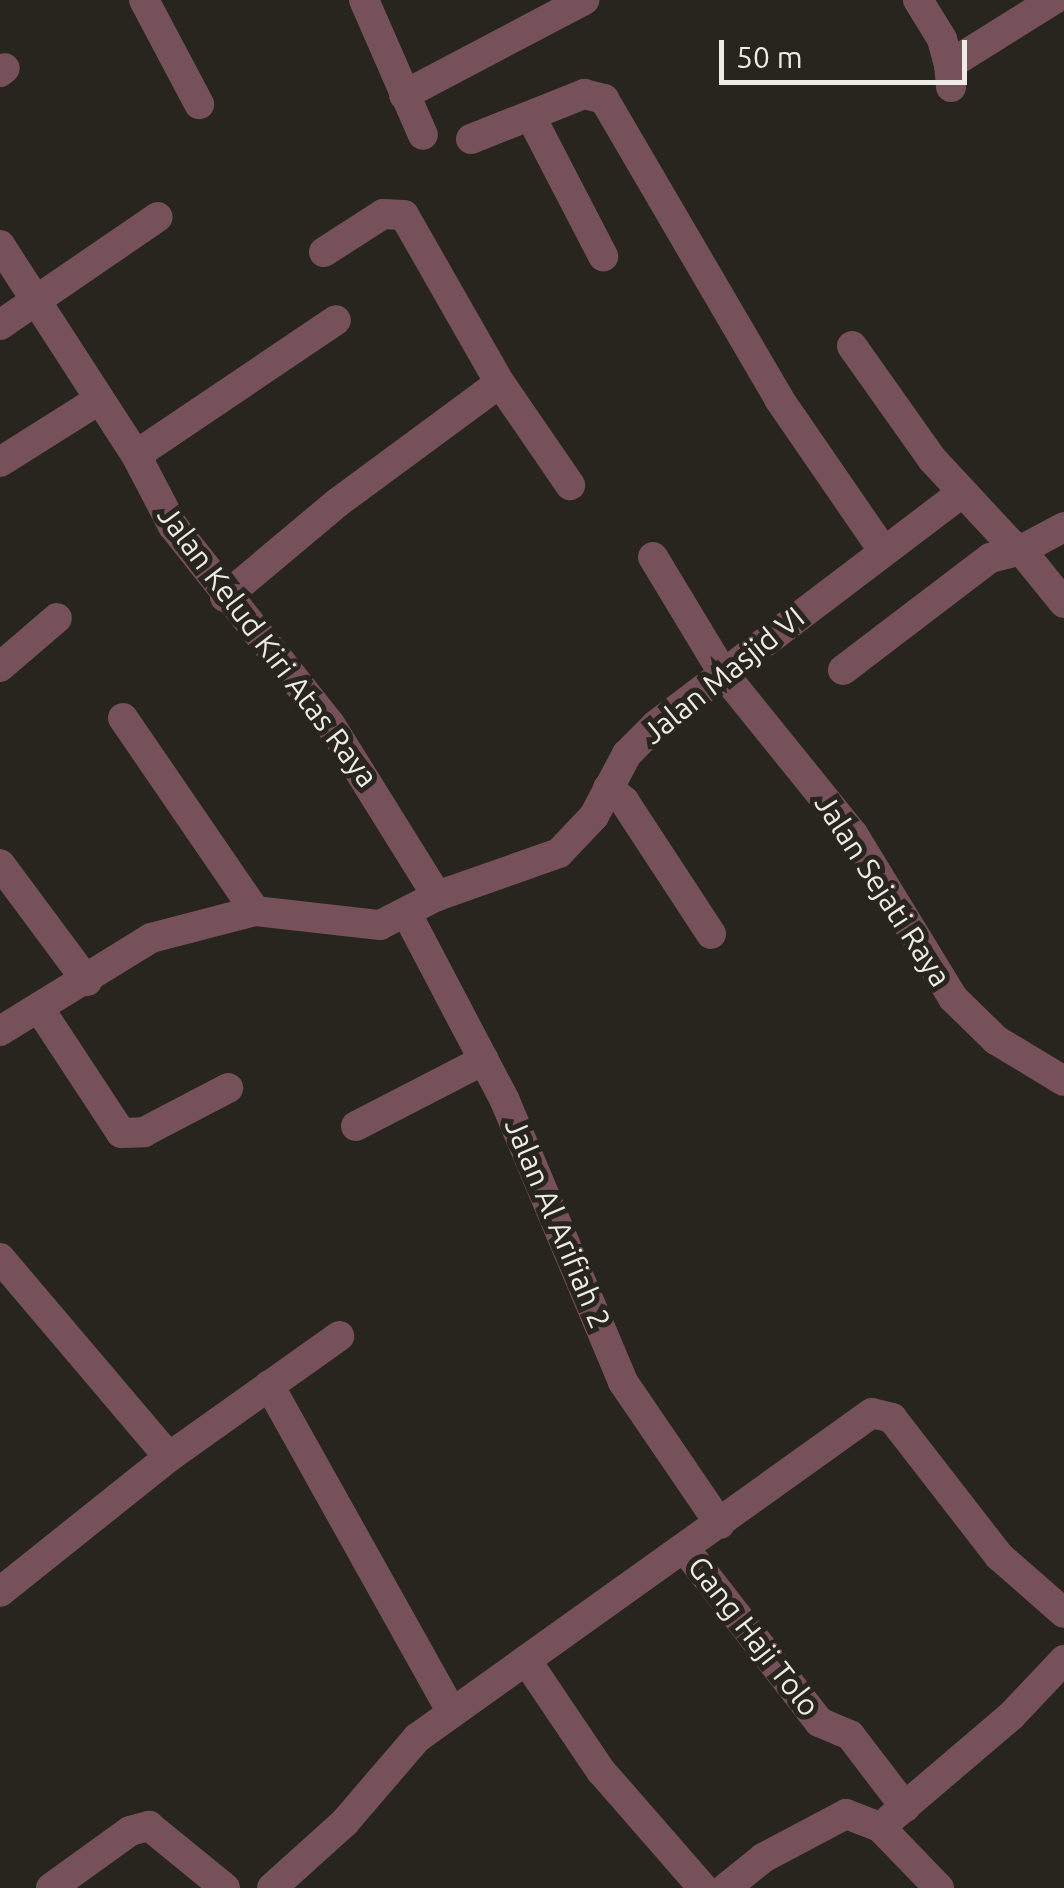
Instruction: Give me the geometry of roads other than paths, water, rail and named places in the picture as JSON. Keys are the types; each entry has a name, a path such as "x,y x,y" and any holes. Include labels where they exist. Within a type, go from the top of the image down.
{"street":[{"path":"144,0 199,104"},
{"path":"364,0 415,117 584,0"},
{"path":"918,0 942,39 950,76 1053,0"},
{"path":"472,139 584,94 604,99 779,399 882,550"},
{"path":"531,117 604,256"},
{"path":"324,252 384,214 404,215 500,383 570,485"},
{"path":"0,326 158,218"},
{"name":"Jalan Kelud Kiri Atas Raya","path":"0,245 37,298 97,401 136,455 172,526 330,724 437,896"},
{"path":"136,455 336,320"},
{"path":"852,346 960,494 1021,550 1064,603"},
{"path":"225,597 337,502 500,383"},
{"path":"0,462 97,401"},
{"name":"Jalan Masjid VI","path":"0,1031 151,938 255,911 380,925 437,896 558,853 594,816 608,788 646,734 960,494"},
{"path":"843,670 990,558 1021,550 1064,527"},
{"name":"Jalan Sejati Raya","path":"654,557 724,673 852,834 962,1010 996,1040 1064,1081"},
{"path":"0,666 57,618"},
{"path":"123,718 255,911"},
{"path":"608,788 624,801 711,934"},
{"path":"0,864 87,980"},
{"name":"Jalan Al Arifiah 2","path":"407,914 484,1060 624,1382 720,1524"},
{"path":"39,1008 122,1133 144,1132 228,1088"},
{"path":"356,1126 484,1060"},
{"path":"0,1258 169,1458"},
{"path":"0,1592 169,1458 339,1336"},
{"path":"269,1385 452,1712"},
{"path":"272,1888 346,1822 417,1738 872,1413 882,1413 999,1556 1064,1613"},
{"name":"Gang Haji Tolo","path":"684,1549 820,1722 850,1735 905,1806"},
{"path":"526,1660 601,1771 703,1888"},
{"path":"880,1827 1012,1716 1064,1660"},
{"path":"726,1888 822,1825 846,1814 880,1827 940,1888"},
{"path":"51,1888 130,1830 149,1826 225,1888"}]}
